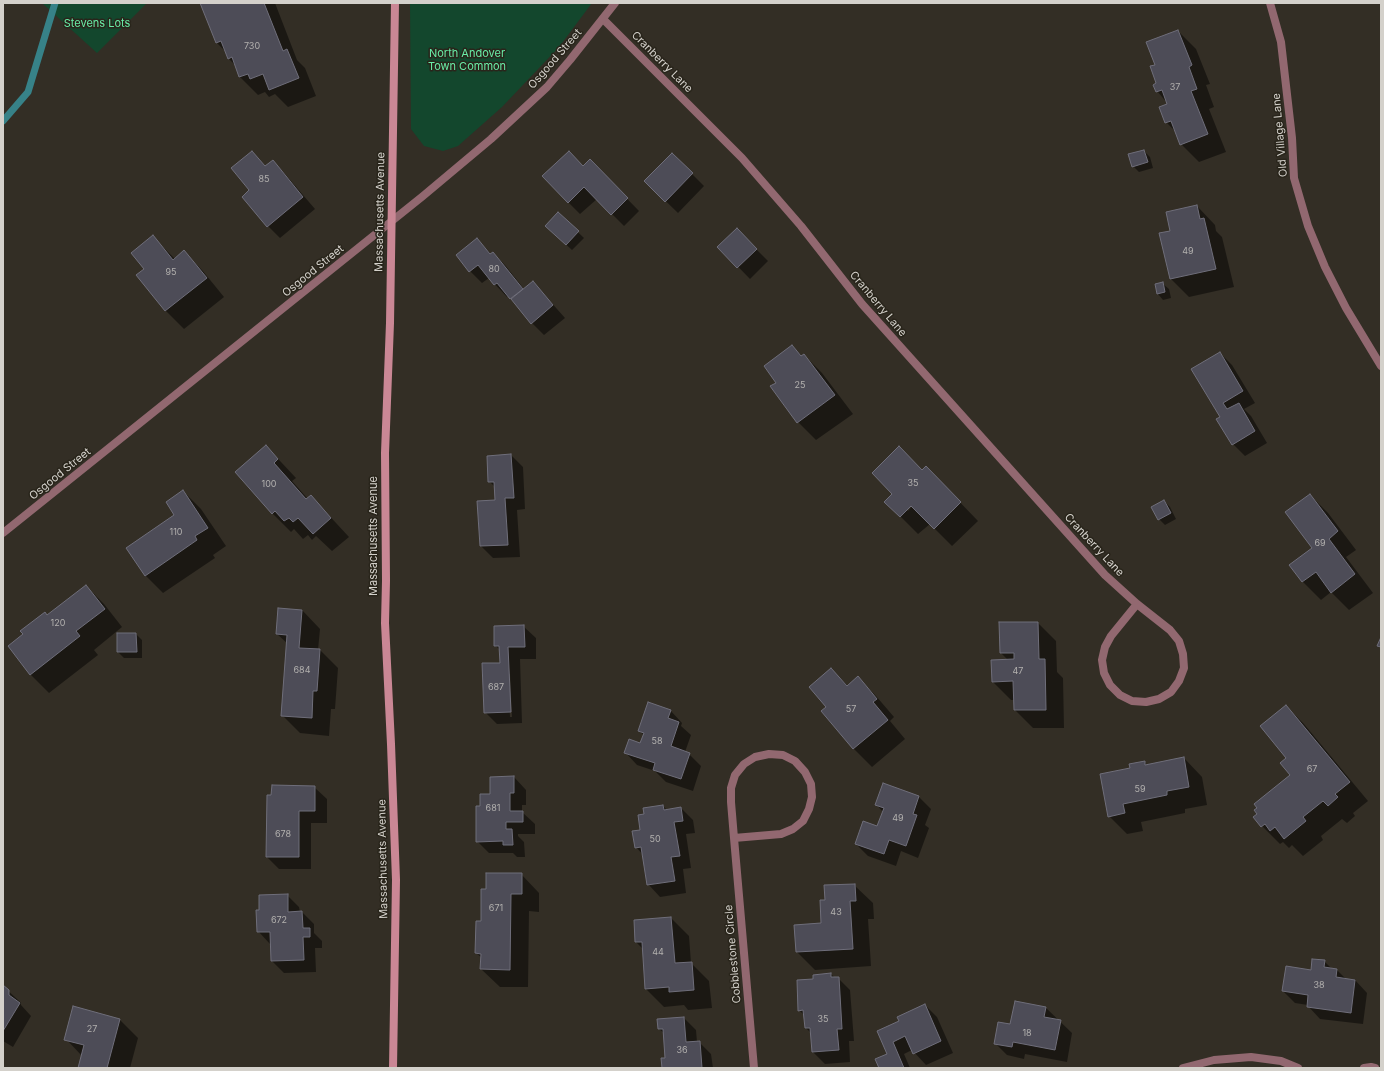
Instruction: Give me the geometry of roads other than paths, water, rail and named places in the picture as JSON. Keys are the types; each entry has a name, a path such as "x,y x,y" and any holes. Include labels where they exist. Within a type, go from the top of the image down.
{"main road":[{"name":"Massachusetts Avenue","path":"393,1068 396,880 391,744 386,668 385,453 390,322 395,3"}],"street":[{"name":"Osgood Street","path":"3,534 451,173 521,112 547,87 615,3"},
{"name":"Old Village Lane","path":"1270,3 1282,49 1291,130 1294,178 1308,226 1325,267 1346,308 1381,366"},
{"name":"Cranberry Lane","path":"603,19 742,158 801,226 862,304 1105,575 1137,604 1170,630 1179,641 1183,654 1184,668 1179,681 1170,692 1159,699 1146,702 1132,701 1120,695 1110,685 1104,673 1102,660 1105,647 1111,636 1137,604"},
{"name":"Cobblestone Circle","path":"734,838 781,834 793,829 803,821 809,809 812,796 810,784 805,772 795,761 783,755 769,754 755,757 744,764 735,775 731,788 734,838 754,1068"},
{"path":"1183,1068 1214,1060 1251,1057 1281,1061 1298,1068"},
{"path":"1364,1068 1375,1068"}],"waterway":[{"path":"3,121 28,92 55,3"}],"park label":[{"name":"Stevens Lots","path":"97,24"},
{"name":"North Andover Town Common","path":"467,60"}]}
